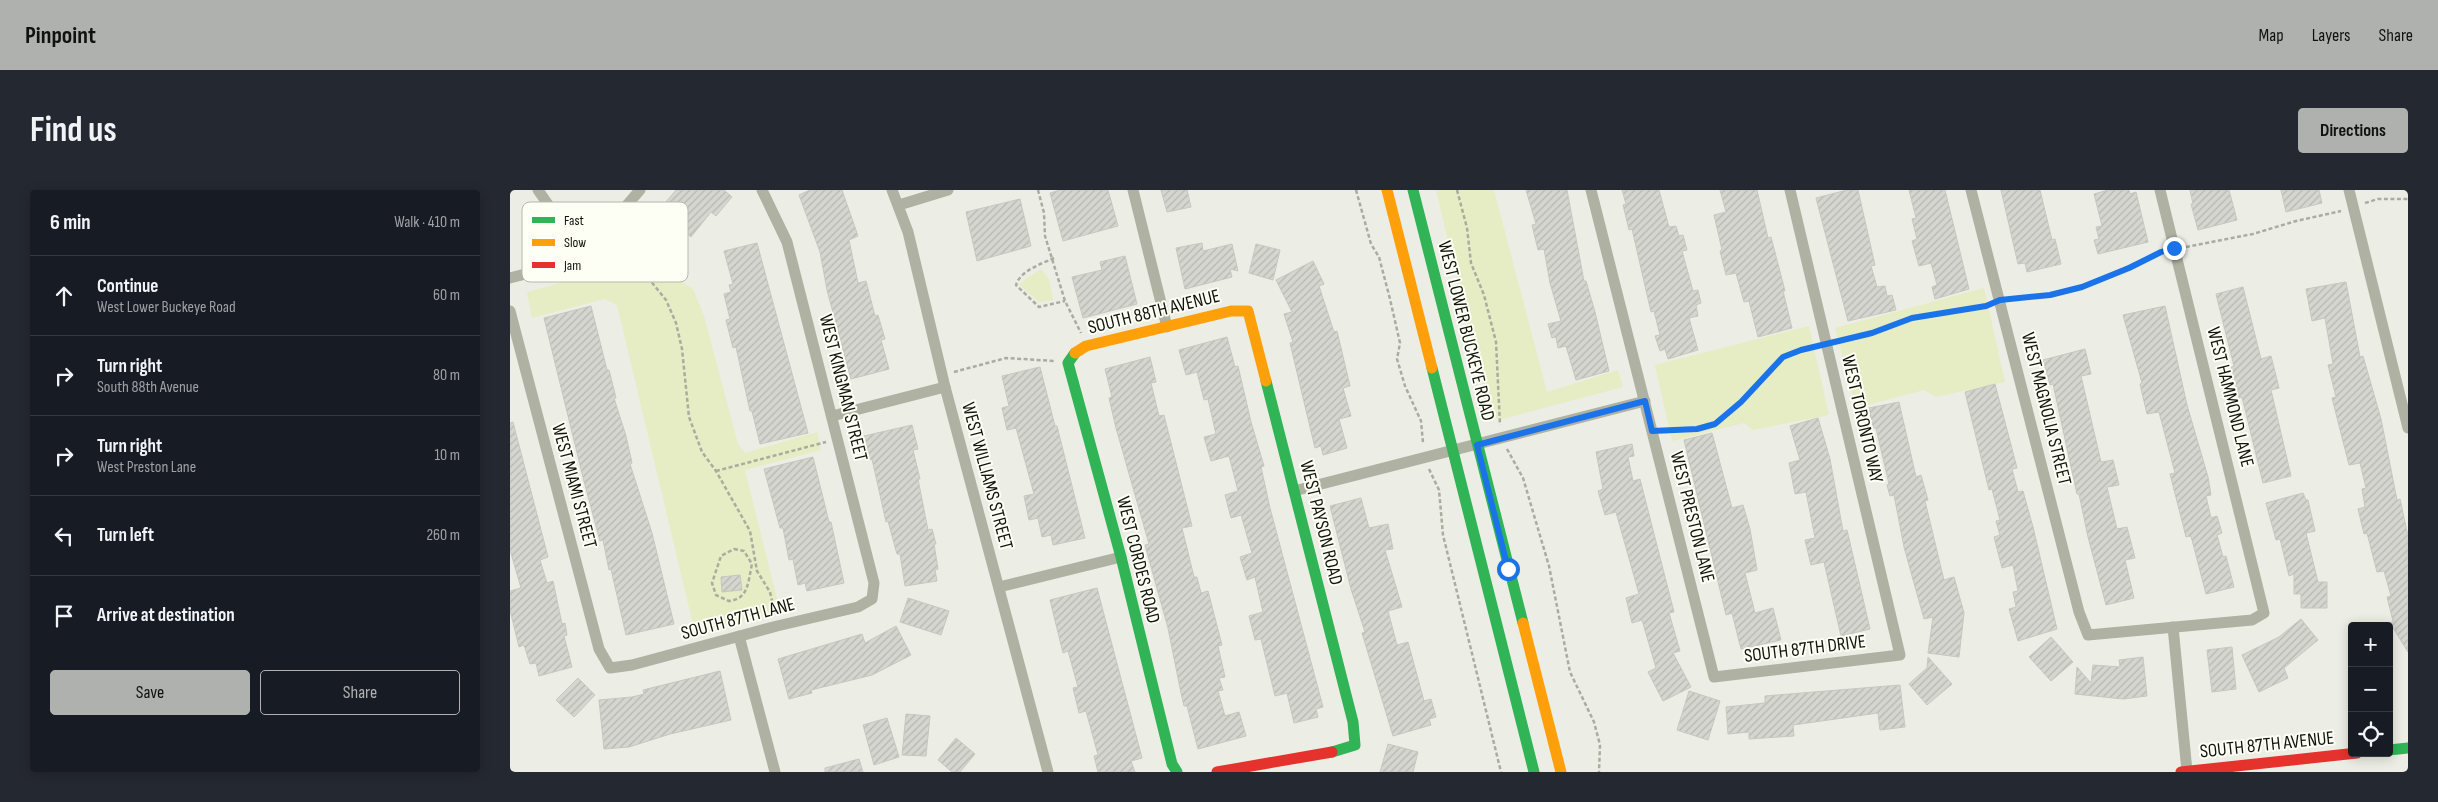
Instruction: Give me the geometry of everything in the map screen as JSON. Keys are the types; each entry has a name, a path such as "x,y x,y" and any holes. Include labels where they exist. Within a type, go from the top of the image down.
{"street":[{"path":"538,190 546,202"},
{"path":"630,202 640,190"},
{"name":"WEST KINGMAN STREET","path":"762,190 787,242 874,583 872,599"},
{"name":"WEST WILLIAMS STREET","path":"892,190 908,232 945,387 1048,772"},
{"path":"899,205 948,190"},
{"path":"1133,190 1167,327"},
{"path":"1387,190 1534,772"},
{"name":"WEST LOWER BUCKEYE ROAD","path":"1413,190 1560,772"},
{"name":"WEST PRESTON LANE","path":"1591,190 1714,677"},
{"name":"WEST TORONTO WAY","path":"1790,190 1900,655"},
{"name":"WEST MAGNOLIA STREET","path":"1972,190 2079,612 2088,635 2173,627"},
{"name":"WEST HAMMOND LANE","path":"2160,190 2264,613 2252,620 2173,627"},
{"path":"2349,190 2408,428"},
{"name":"WEST MIAMI STREET","path":"510,311 599,649 610,668"},
{"name":"SOUTH 88TH AVENUE","path":"1070,359 1086,346 1231,311 1248,311"},
{"name":"WEST PAYSON ROAD","path":"1217,772 1335,751 1355,745 1353,722 1248,311"},
{"name":"WEST CORDES ROAD","path":"1070,359 1169,754 1177,772"},
{"path":"832,416 945,387"},
{"path":"1294,491 1645,401"},
{"path":"999,587 1121,557"},
{"name":"SOUTH 87TH LANE","path":"610,668 632,665 777,626 858,607 872,599"},
{"path":"2173,627 2184,772"},
{"path":"739,636 775,772"},
{"name":"SOUTH 87TH DRIVE","path":"1714,677 1900,655"},
{"path":"2393,750 2408,748"},
{"name":"SOUTH 87TH AVENUE","path":"2184,772 2348,754"}],"path":[{"path":"1038,190 1044,213 1045,236 1054,258 1065,301 1086,346"},
{"path":"1356,190 1372,244 1379,257 1400,343 1397,359 1421,421 1423,443"},
{"path":"1456,190 1467,228 1472,263 1484,295 1496,342 1500,425"},
{"path":"1652,431 1697,429 1715,424 1741,402 1783,357 1872,333 1912,318 1986,306 2000,300 2050,295 2082,287 2174,248 2253,234 2378,199 2408,199"},
{"path":"1054,258 1028,272 1017,280 1016,285 1039,307 1065,301"},
{"path":"652,282 666,300 676,323 682,349 689,417 702,452 716,470 750,531 754,564 746,592 743,596 729,601 716,594 712,583 721,556 725,552 734,549 744,551 754,564 759,576 770,592 777,626"},
{"path":"942,375 1006,358 1070,359"},
{"path":"716,470 838,440"},
{"path":"1507,449 1524,478 1549,566 1570,672 1594,722 1600,745 1599,772"},
{"path":"1429,469 1439,490 1443,535 1501,772"}],"green space":[{"path":"1436,190 1494,190 1547,392 1618,370 1623,387 1499,420 1488,411"},
{"path":"1041,269 1049,279 1053,300 1039,302 1019,284"},
{"path":"562,282 682,282 693,289 704,316 738,444 745,453 817,432 821,450 745,470 780,611 695,633 617,305 604,299 532,318 527,292"},
{"path":"1984,288 2005,382 1936,397 1924,390 1856,408 1835,328"},
{"path":"1809,326 1829,415 1753,430 1744,423 1672,441 1655,365"}],"building":[{"path":"676,190 724,190 732,197 716,216 711,212 691,237 688,234 688,202 666,202"},
{"path":"810,190 842,190 858,236 849,240 858,283 866,281 875,316 878,315 885,339 881,340 889,369 851,379 827,290 820,252 799,195"},
{"path":"1060,190 1108,190 1118,226 1063,241 1050,193"},
{"path":"1161,190 1187,190 1191,207 1167,212"},
{"path":"1526,190 1567,190 1584,281 1586,281 1595,312 1609,371 1576,380 1566,346 1558,348 1556,337 1552,338 1548,324 1561,321 1550,283 1544,249 1538,250 1532,225 1536,224"},
{"path":"1622,190 1659,190 1669,227 1676,226 1679,236 1683,235 1687,250 1682,251 1693,291 1698,290 1701,303 1696,305 1698,316 1689,318 1698,350 1668,359 1665,349 1660,351 1655,336 1660,335 1654,311 1651,312 1632,229 1629,230 1623,205 1626,204"},
{"path":"1720,190 1757,190 1768,238 1771,237 1785,291 1783,291 1792,328 1758,337 1749,301 1744,302 1736,273 1726,275 1714,215 1726,212"},
{"path":"1847,190 1858,190 1875,265 1871,266 1877,287 1885,286 1887,296 1892,295 1896,310 1848,321 1816,198"},
{"path":"1909,190 1945,190 1969,289 1935,299 1932,287 1937,285 1931,263 1919,266 1912,241 1917,239 1912,219 1916,218"},
{"path":"2001,190 2040,190 2052,240 2055,239 2061,264 2027,272 2025,263 2018,264"},
{"path":"2108,190 2129,190 2130,194 2136,192 2148,242 2098,254 2094,240 2099,239 2096,227 2102,226 2094,194"},
{"path":"2190,190 2229,190 2237,220 2198,230 2191,204 2193,204"},
{"path":"2281,190 2319,190 2322,203 2286,212"},
{"path":"1020,199 1031,246 977,261 966,212"},
{"path":"757,243 808,433 760,444 752,411 750,411 736,347 733,348 726,320 730,319 724,294 731,292 729,285 733,284 724,251"},
{"path":"1202,243 1203,251 1232,244 1238,271 1230,269 1232,277 1185,289 1176,248"},
{"path":"1256,244 1280,250 1273,280 1249,273"},
{"path":"1125,256 1137,304 1083,318 1072,277 1102,270 1100,262"},
{"path":"1313,261 1324,284 1319,286 1334,332 1337,331 1350,386 1343,388 1351,416 1339,419 1347,448 1323,455 1321,446 1315,448 1290,343 1293,342 1284,314 1292,312 1276,280"},
{"path":"2346,282 2360,357 2363,356 2381,419 2397,500 2400,499 2408,536 2408,652 2393,628 2387,597 2391,596 2384,571 2377,572 2367,533 2364,534 2358,509 2365,507 2362,489 2366,488 2360,463 2349,465 2332,398 2336,397 2328,365 2333,364 2325,318 2312,321 2306,289"},
{"path":"2243,287 2261,359 2271,356 2279,388 2271,390 2291,476 2263,483 2242,397 2239,398 2231,367 2234,366 2216,294"},
{"path":"591,306 616,398 614,398 626,436 632,463 630,464 652,533 674,624 626,635 611,569 609,570 603,540 600,541 584,481 544,318"},
{"path":"2165,306 2187,405 2208,477 2211,495 2206,496 2211,518 2217,516 2222,533 2217,535 2223,557 2226,556 2234,587 2206,594 2191,536 2186,537 2170,474 2175,473 2159,412 2147,414 2140,384 2142,383 2123,315"},
{"path":"1227,337 1235,367 1238,366 1251,422 1264,466 1261,467 1270,508 1323,707 1316,709 1318,717 1294,723 1287,693 1275,696 1261,639 1255,640 1249,616 1263,612 1255,577 1247,580 1240,557 1252,553 1241,515 1231,518 1225,495 1238,491 1229,456 1211,461 1204,437 1216,434 1208,399 1204,400 1197,372 1186,375 1179,350"},
{"path":"2085,349 2091,374 2081,376 2101,462 2113,460 2119,485 2107,487 2117,529 2127,527 2135,558 2125,560 2134,598 2106,605 2079,494 2077,494 2053,384 2050,385 2043,360"},
{"path":"1150,357 1156,382 1151,383 1159,416 1164,415 1192,526 1182,528 1194,577 1197,577 1201,593 1208,591 1222,645 1218,646 1225,677 1219,678 1223,690 1218,691 1225,716 1239,712 1246,736 1198,749 1187,706 1184,706 1168,628 1145,545 1149,544 1116,428 1109,398 1112,397 1105,369"},
{"path":"1040,367 1085,538 1053,545 1051,535 1042,537 1038,518 1029,520 1024,496 1034,494 1016,428 1007,430 1002,408 1009,406 1002,376"},
{"path":"1995,384 2017,468 2012,469 2018,492 2023,491 2057,629 2018,641 2009,609 2016,607 2013,592 2018,591 2013,565 2002,568 1994,537 2000,535 1996,521 2000,520 1992,489 1989,490 1965,392"},
{"path":"1899,402 1916,477 1921,475 1928,500 1925,501 1944,580 1954,577 1964,613 1959,657 1928,653 1933,617 1924,619 1904,547 1894,495 1890,496 1876,428 1873,428 1869,408"},
{"path":"1818,418 1830,459 1843,531 1847,530 1870,629 1841,636 1824,562 1811,565 1805,540 1815,538 1806,492 1795,494 1789,463 1800,460 1790,426"},
{"path":"513,422 548,557 540,560 547,583 553,581 562,624 565,623 567,635 564,636 572,667 539,676 536,663 530,664 524,645 519,647 510,610 510,591 521,588 510,550 510,423"},
{"path":"912,425 918,449 913,450 920,479 918,479 928,530 932,529 936,544 934,544 938,569 935,570 937,581 905,586 900,554 897,554 888,521 886,522 872,459 870,460 864,436"},
{"path":"1712,433 1732,508 1743,505 1750,529 1757,570 1745,573 1755,613 1773,608 1781,640 1741,649 1732,613 1726,615 1684,440"},
{"path":"1632,444 1634,456 1628,457 1633,481 1640,479 1674,612 1669,613 1680,651 1673,653 1691,687 1663,701 1648,672 1656,668 1642,620 1632,623 1626,598 1639,594 1616,512 1605,515 1598,491 1603,489 1596,452"},
{"path":"813,457 829,522 831,522 844,583 807,591 805,583 798,585 793,559 789,560 783,528 780,528 764,469"},
{"path":"2303,493 2306,500 2308,500 2315,531 2306,533 2318,582 2327,582 2327,608 2301,608 2301,594 2294,594 2294,574 2289,576 2280,539 2276,540 2266,503"},
{"path":"1361,498 1369,528 1388,524 1393,549 1385,550 1402,607 1388,611 1397,645 1408,642 1424,701 1431,699 1436,717 1429,719 1431,725 1393,736 1362,633 1365,632 1351,589 1330,506"},
{"path":"740,575 742,590 722,592 721,577"},
{"path":"1097,588 1142,758 1131,761 1135,772 1098,772 1094,756 1098,755 1086,711 1079,713 1073,688 1078,687 1068,651 1063,653 1050,600"},
{"path":"908,598 949,611 941,635 900,622"},
{"path":"2301,619 2318,640 2284,668 2288,678 2259,692 2242,655 2279,637"},
{"path":"896,626 911,655 872,675 811,690 812,693 789,699 778,659 862,634 865,643"},
{"path":"2051,637 2073,662 2051,681 2029,657"},
{"path":"2232,647 2236,689 2212,692 2207,650"},
{"path":"1928,657 1952,684 1927,705 1909,684 1927,668"},
{"path":"2143,657 2147,696 2123,699 2075,694 2077,667 2091,683 2093,665 2120,667 2119,660"},
{"path":"720,671 731,720 670,734 629,747 604,749 599,700 632,697 644,694 643,690"},
{"path":"578,678 595,695 574,717 556,700"},
{"path":"1900,685 1905,727 1880,730 1878,713 1793,725 1794,736 1749,739 1749,732 1728,734 1726,707 1765,703 1765,696"},
{"path":"1689,691 1720,701 1708,740 1677,730"},
{"path":"906,714 930,716 926,756 902,755"},
{"path":"887,718 899,757 874,765 863,725"},
{"path":"956,738 975,754 960,772 952,772 938,760"},
{"path":"1388,744 1418,752 1413,772 1380,772"},
{"path":"859,759 863,772 825,772 825,768"}],"traffic: fast":[{"path":"1413,190 1523,623"},
{"path":"1075,353 1068,363 1121,557 1172,764 1177,772"},
{"path":"1432,368 1534,772"},
{"path":"1266,381 1353,722 1355,745 1332,752"},
{"path":"2393,750 2408,748"}],"traffic: slow":[{"path":"1387,190 1432,368"},
{"path":"1075,353 1086,346 1231,311 1248,311 1266,381"},
{"path":"1523,623 1561,772"}],"traffic: jam":[{"path":"1217,772 1332,752"},
{"path":"2181,772 2348,754"}],"route":[{"path":"1508,569 1477,445 1645,401 1652,431 1697,429 1715,424 1741,402 1783,357 1801,350 1872,333 1912,318 1986,306 2000,300 2050,295 2082,287 2174,248"}]}
